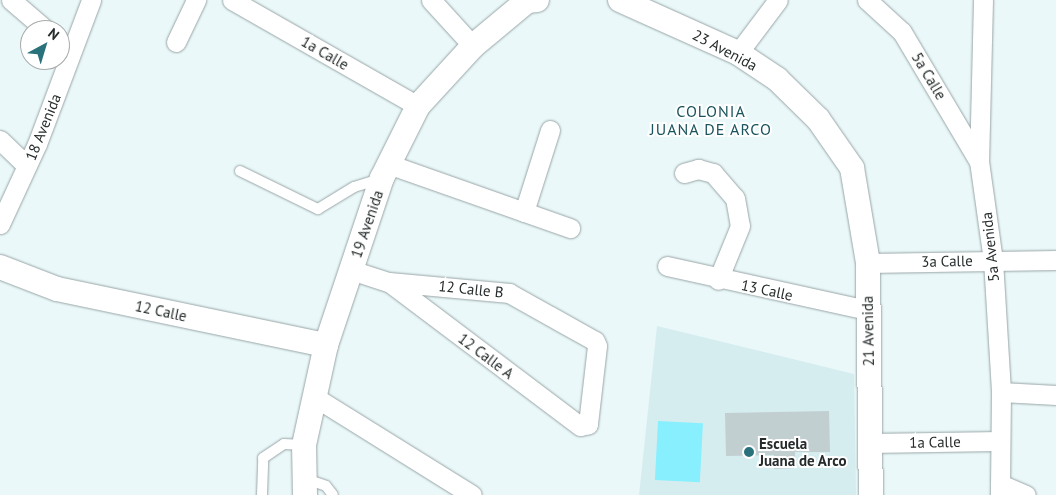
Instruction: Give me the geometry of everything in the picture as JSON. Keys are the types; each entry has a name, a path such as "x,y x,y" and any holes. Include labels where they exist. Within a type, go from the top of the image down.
{"street":[{"path":"12,0 35,20"},
{"name":"18 Avenida","path":"70,40 91,0"},
{"path":"176,42 196,0"},
{"name":"1a Calle","path":"232,0 418,106"},
{"path":"431,0 473,46"},
{"name":"19 Avenida","path":"305,487 304,445 313,396 326,345 386,171 418,106 473,46 530,0"},
{"path":"738,53 778,0"},
{"name":"5a Calle","path":"867,0 902,32 979,161"},
{"name":"5a Avenida","path":"983,0 979,161 993,260 1001,392 1000,490"},
{"name":"23 Avenida","path":"624,1 738,53 776,79 818,119 852,168"},
{"name":"18 Avenida","path":"0,224 27,166 59,70"},
{"path":"524,212 550,130"},
{"path":"0,140 27,166"},
{"name":"21 Avenida","path":"852,168 868,263 866,310 871,495"},
{"path":"684,173 698,169 713,173 735,198 740,226 718,280"},
{"path":"386,171 524,212 570,228"},
{"name":"3a Calle","path":"868,263 1056,260"},
{"name":"13 Calle","path":"667,266 718,280 866,310"},
{"name":"12 Calle","path":"0,267 57,289 326,345"},
{"path":"351,270 389,282"},
{"name":"12 Calle B","path":"389,282 509,292 529,301 597,346 588,424 584,427"},
{"name":"12 Calle A","path":"389,282 584,427"},
{"path":"1001,392 1056,395"},
{"path":"313,396 472,495"},
{"name":"1a Calle","path":"870,443 1000,441"},
{"path":"1000,490 1026,495"}],"lane":[{"path":"240,171 318,209 354,187 386,171"},
{"path":"262,495 263,458 284,444 304,445"},
{"path":"305,487 326,486 333,495"}],"shaded area":[{"name":"Escuela Juana de Arco","path":"657,326 854,374 856,495 639,495"},
{"path":"658,421 703,423 700,482 655,480"}],"building":[{"path":"829,411 830,452 795,452 795,468 774,469 774,455 726,456 725,413"}],"place":[{"name":"Escuela Juana de Arco","path":"749,452"}],"district":[{"name":"COLONIA JUANA DE ARCO","path":"711,120"}]}
